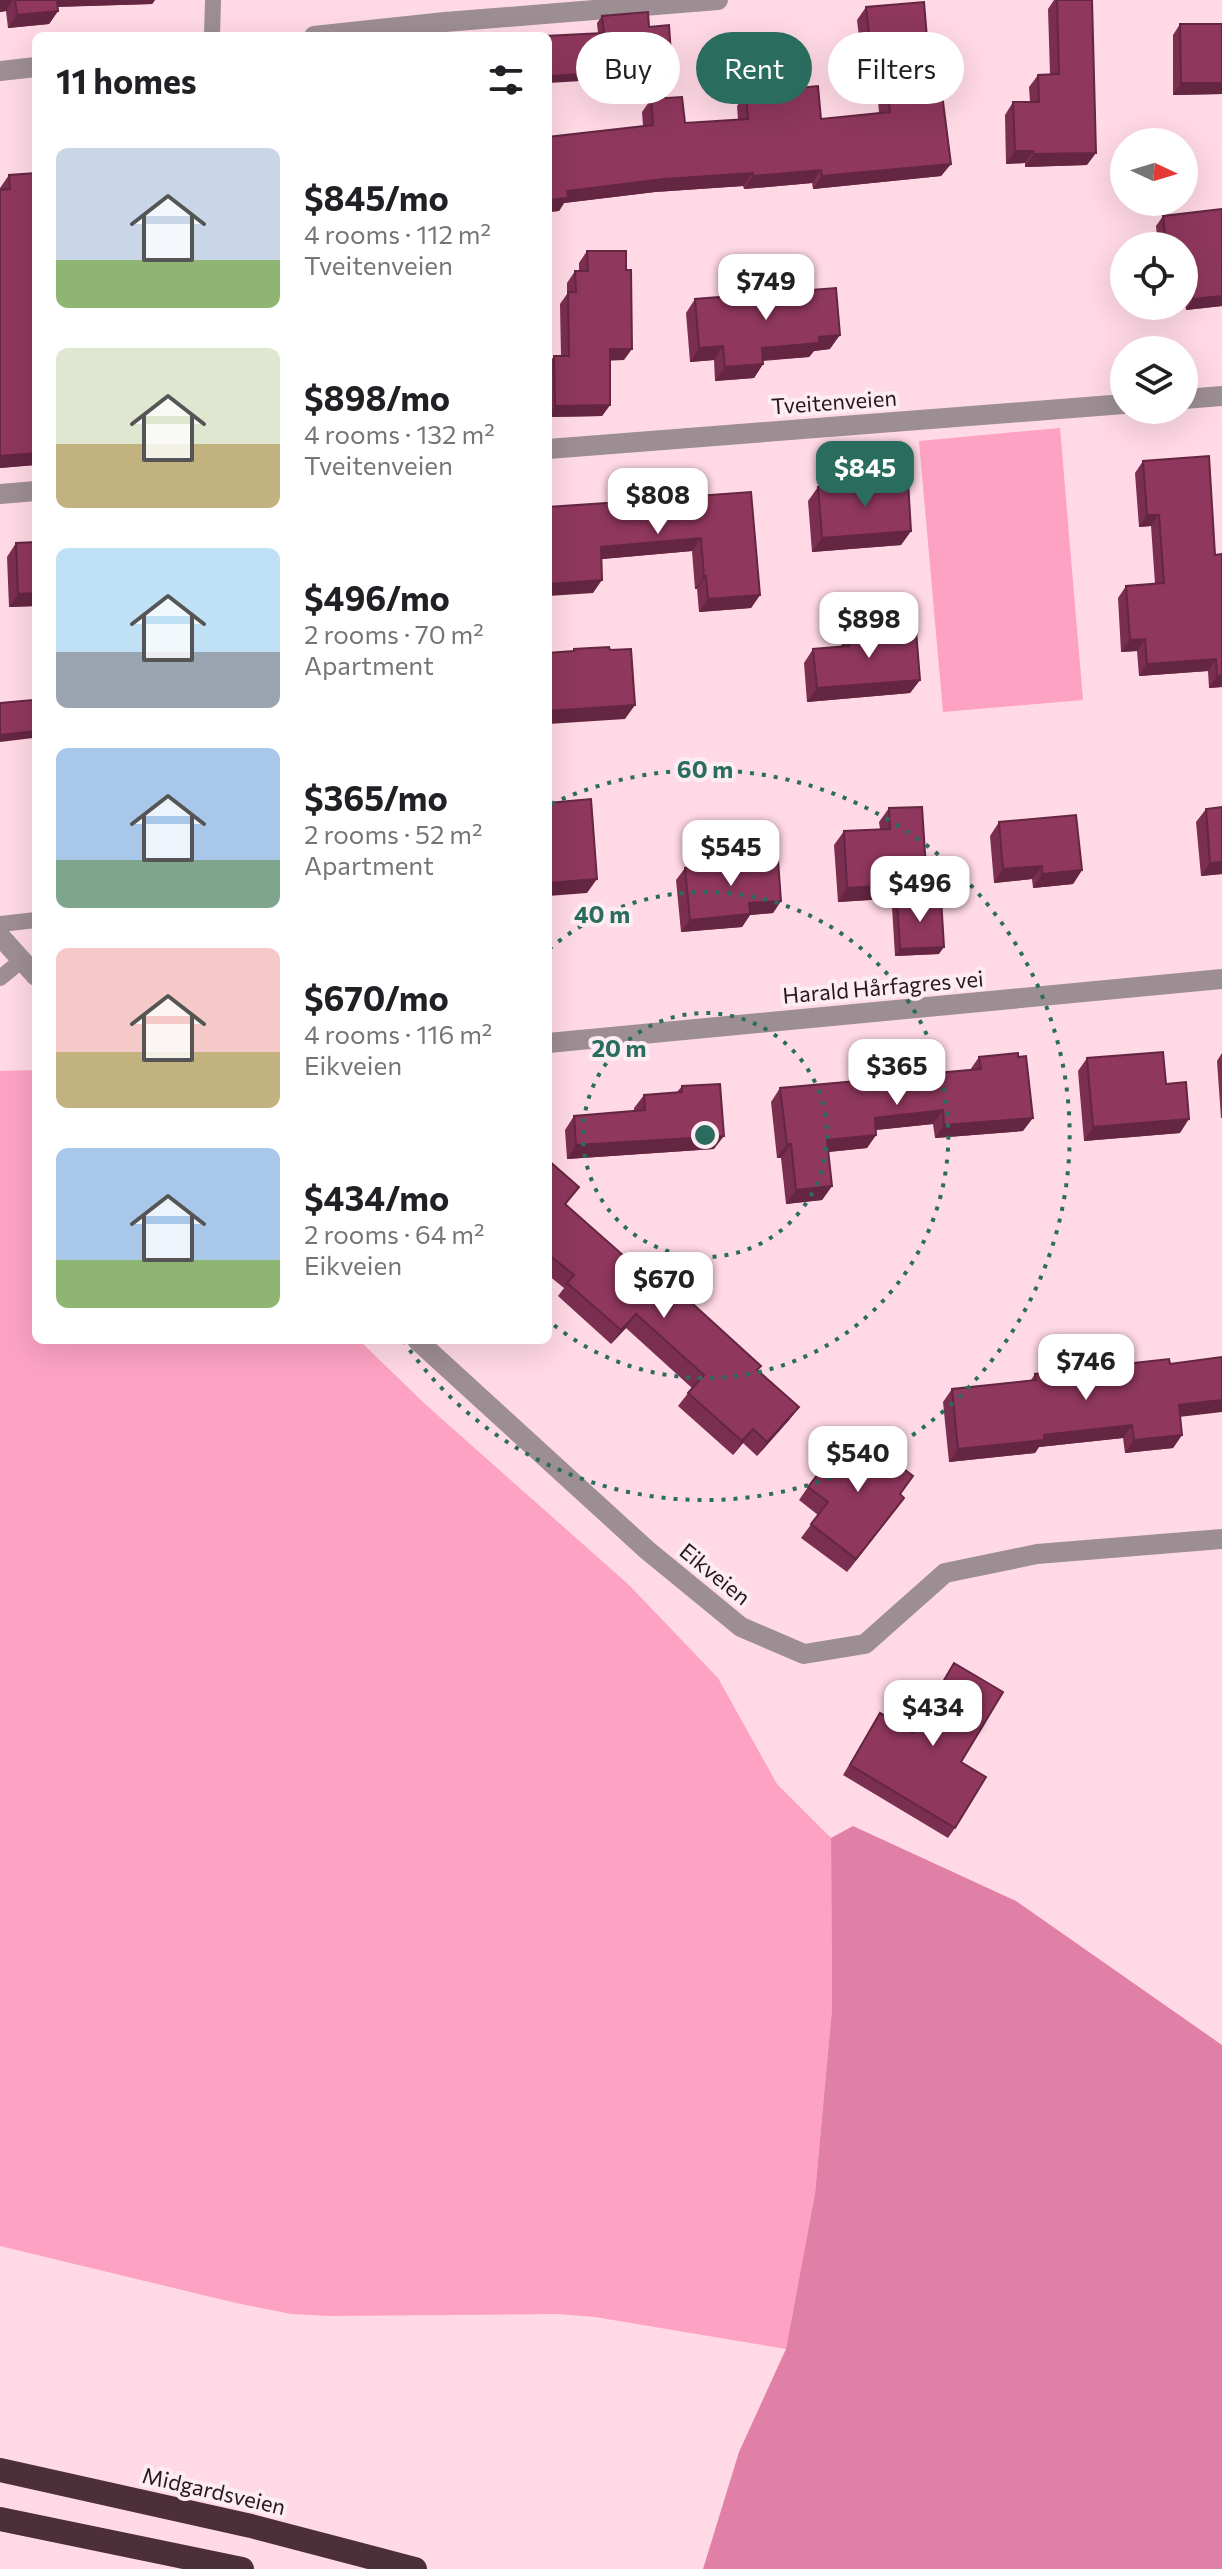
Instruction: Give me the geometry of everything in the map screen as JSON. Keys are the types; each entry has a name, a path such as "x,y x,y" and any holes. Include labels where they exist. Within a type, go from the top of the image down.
{"highway":[{"name":"Midgardsveien","path":"0,2470 251,2526 415,2569"},
{"path":"0,2519 242,2569"}],"street":[{"path":"351,32 718,0"},
{"path":"0,71 32,67"},
{"path":"1198,398 1222,396"},
{"name":"Tveitenveien","path":"552,449 1110,405"},
{"path":"0,494 32,491"},
{"path":"0,936 32,972"},
{"name":"Harald Hårfagres vei","path":"552,1043 1222,979"},
{"name":"Eikveien","path":"421,1344 647,1550 741,1627 804,1654 865,1644 945,1573 1037,1554 1222,1539"}],"lane":[{"path":"212,32 213,0"},
{"path":"0,924 32,920"},
{"path":"0,978 21,961"}],"shaded area":[{"path":"1060,428 1083,700 943,712 919,441"},
{"path":"32,1070 32,1344 363,1344 425,1404 629,1585 718,1678 777,1784 831,1838 832,2009 815,2193 786,2349 595,2317 557,2314 291,2314 0,2246 0,1071"},
{"path":"853,1826 1016,1901 1222,2045 1222,2569 703,2569 739,2452 786,2349 815,2193 832,2009 831,1838"}],"building":[{"path":"15,0 57,0 58,11 17,15"},
{"path":"1057,0 1092,0 1096,153 1034,154 1033,151 1015,151 1013,102 1039,102 1038,75 1059,74"},
{"path":"924,2 926,32 869,32 866,7"},
{"path":"648,12 649,27 669,25 669,32 604,32 602,16"},
{"path":"1180,24 1222,24 1222,83 1181,83"},
{"path":"576,34 576,74 552,76 552,36"},
{"path":"818,86 821,119 890,112 889,104 943,104 951,164 822,176 821,170 664,179 567,191 568,198 552,200 552,137 653,125 651,104 680,104 682,97 685,123 748,119 747,104 812,104 812,87"},
{"path":"32,173 32,453 0,456 0,190 10,189 9,175"},
{"path":"1222,209 1222,296 1198,298 1198,232 1165,232 1163,216 1198,216 1198,212"},
{"path":"587,251 626,251 626,270 631,270 632,349 610,349 610,405 555,406 554,356 569,356 568,292 576,292 575,271 588,271"},
{"path":"836,288 840,335 819,337 819,343 762,348 763,364 725,367 723,346 699,348 695,299"},
{"path":"1209,456 1215,555 1222,554 1222,675 1217,676 1216,659 1147,664 1145,639 1130,640 1126,586 1164,583 1159,515 1147,515 1143,461"},
{"path":"908,481 911,531 822,538 818,487"},
{"path":"653,483 655,499 751,492 760,595 708,599 701,538 601,547 602,580 552,584 552,507 621,502 620,486"},
{"path":"32,542 32,593 18,594 16,543"},
{"path":"916,630 920,680 817,688 813,649 849,646 848,636"},
{"path":"574,649 631,649 635,705 552,711 552,653"},
{"path":"32,700 32,731 0,735 0,703"},
{"path":"591,799 597,879 552,883 552,803"},
{"path":"922,807 927,883 847,888 844,831 890,829 889,808"},
{"path":"1222,807 1222,862 1210,863 1206,809"},
{"path":"1076,815 1082,870 1042,874 1042,866 1003,869 999,822"},
{"path":"778,860 781,901 749,903 750,914 690,920 685,868"},
{"path":"941,898 944,947 900,949 897,900"},
{"path":"1163,1052 1166,1084 1186,1082 1189,1119 1093,1127 1087,1058"},
{"path":"1018,1053 1018,1057 1026,1056 1033,1118 944,1125 943,1110 875,1118 876,1135 827,1140 832,1186 796,1190 780,1088 857,1081 856,1071 889,1068 890,1077 981,1069 979,1057"},
{"path":"720,1084 724,1136 576,1145 574,1116 645,1110 644,1095 682,1092 682,1086"},
{"path":"552,1163 579,1187 565,1204 677,1303 683,1295 761,1366 757,1370 799,1407 767,1442 753,1429 742,1441 688,1393 704,1375 636,1314 621,1330 567,1283 574,1275 552,1257"},
{"path":"1222,1357 1222,1400 1179,1405 1182,1435 1134,1440 1132,1425 1044,1435 1044,1440 958,1449 952,1389 1036,1380 1035,1374 1169,1359 1170,1364"},
{"path":"855,1432 913,1476 900,1494 904,1498 856,1559 811,1524 828,1502 808,1487 841,1444 844,1447"},
{"path":"954,1663 1003,1692 961,1762 986,1777 955,1828 850,1765 880,1713 913,1733"}]}
